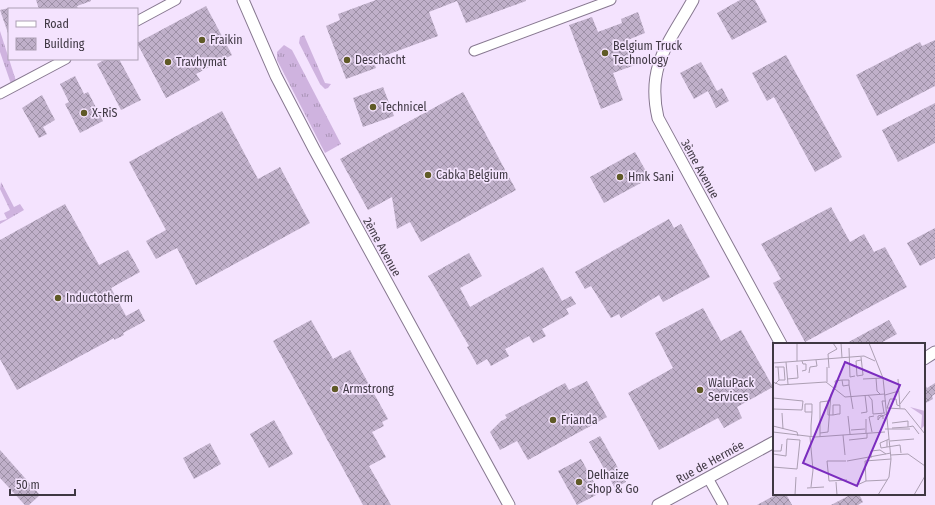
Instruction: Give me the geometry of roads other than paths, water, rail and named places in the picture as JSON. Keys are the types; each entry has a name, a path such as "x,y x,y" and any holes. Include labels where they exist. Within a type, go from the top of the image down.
{"street":[{"path":"138,20 176,0"},
{"name":"2ème Avenue","path":"243,0 276,76 314,149 508,504"},
{"path":"474,51 612,0"},
{"name":"3ème Avenue","path":"693,0 660,59 656,70 653,94 658,118 780,343"},
{"path":"0,94 64,60"},
{"path":"925,358 935,352"},
{"name":"Rue de Hermée","path":"658,505 773,443"},
{"path":"708,478 723,505"}],"place":[{"name":"Fraikin","path":"202,40"},
{"name":"Belgium Truck Technology","path":"605,53"},
{"name":"Deschacht","path":"347,60"},
{"name":"Travhymat","path":"168,62"},
{"name":"Technicel","path":"373,107"},
{"name":"X-RiS","path":"84,113"},
{"name":"Cabka Belgium","path":"428,175"},
{"name":"Hmk Sani","path":"620,177"},
{"name":"Inductotherm","path":"58,298"},
{"name":"Armstrong","path":"335,389"},
{"name":"WaluPack Services","path":"700,390"},
{"name":"Frianda","path":"553,420"},
{"name":"Delhaize Shop & Go","path":"579,482"}]}
